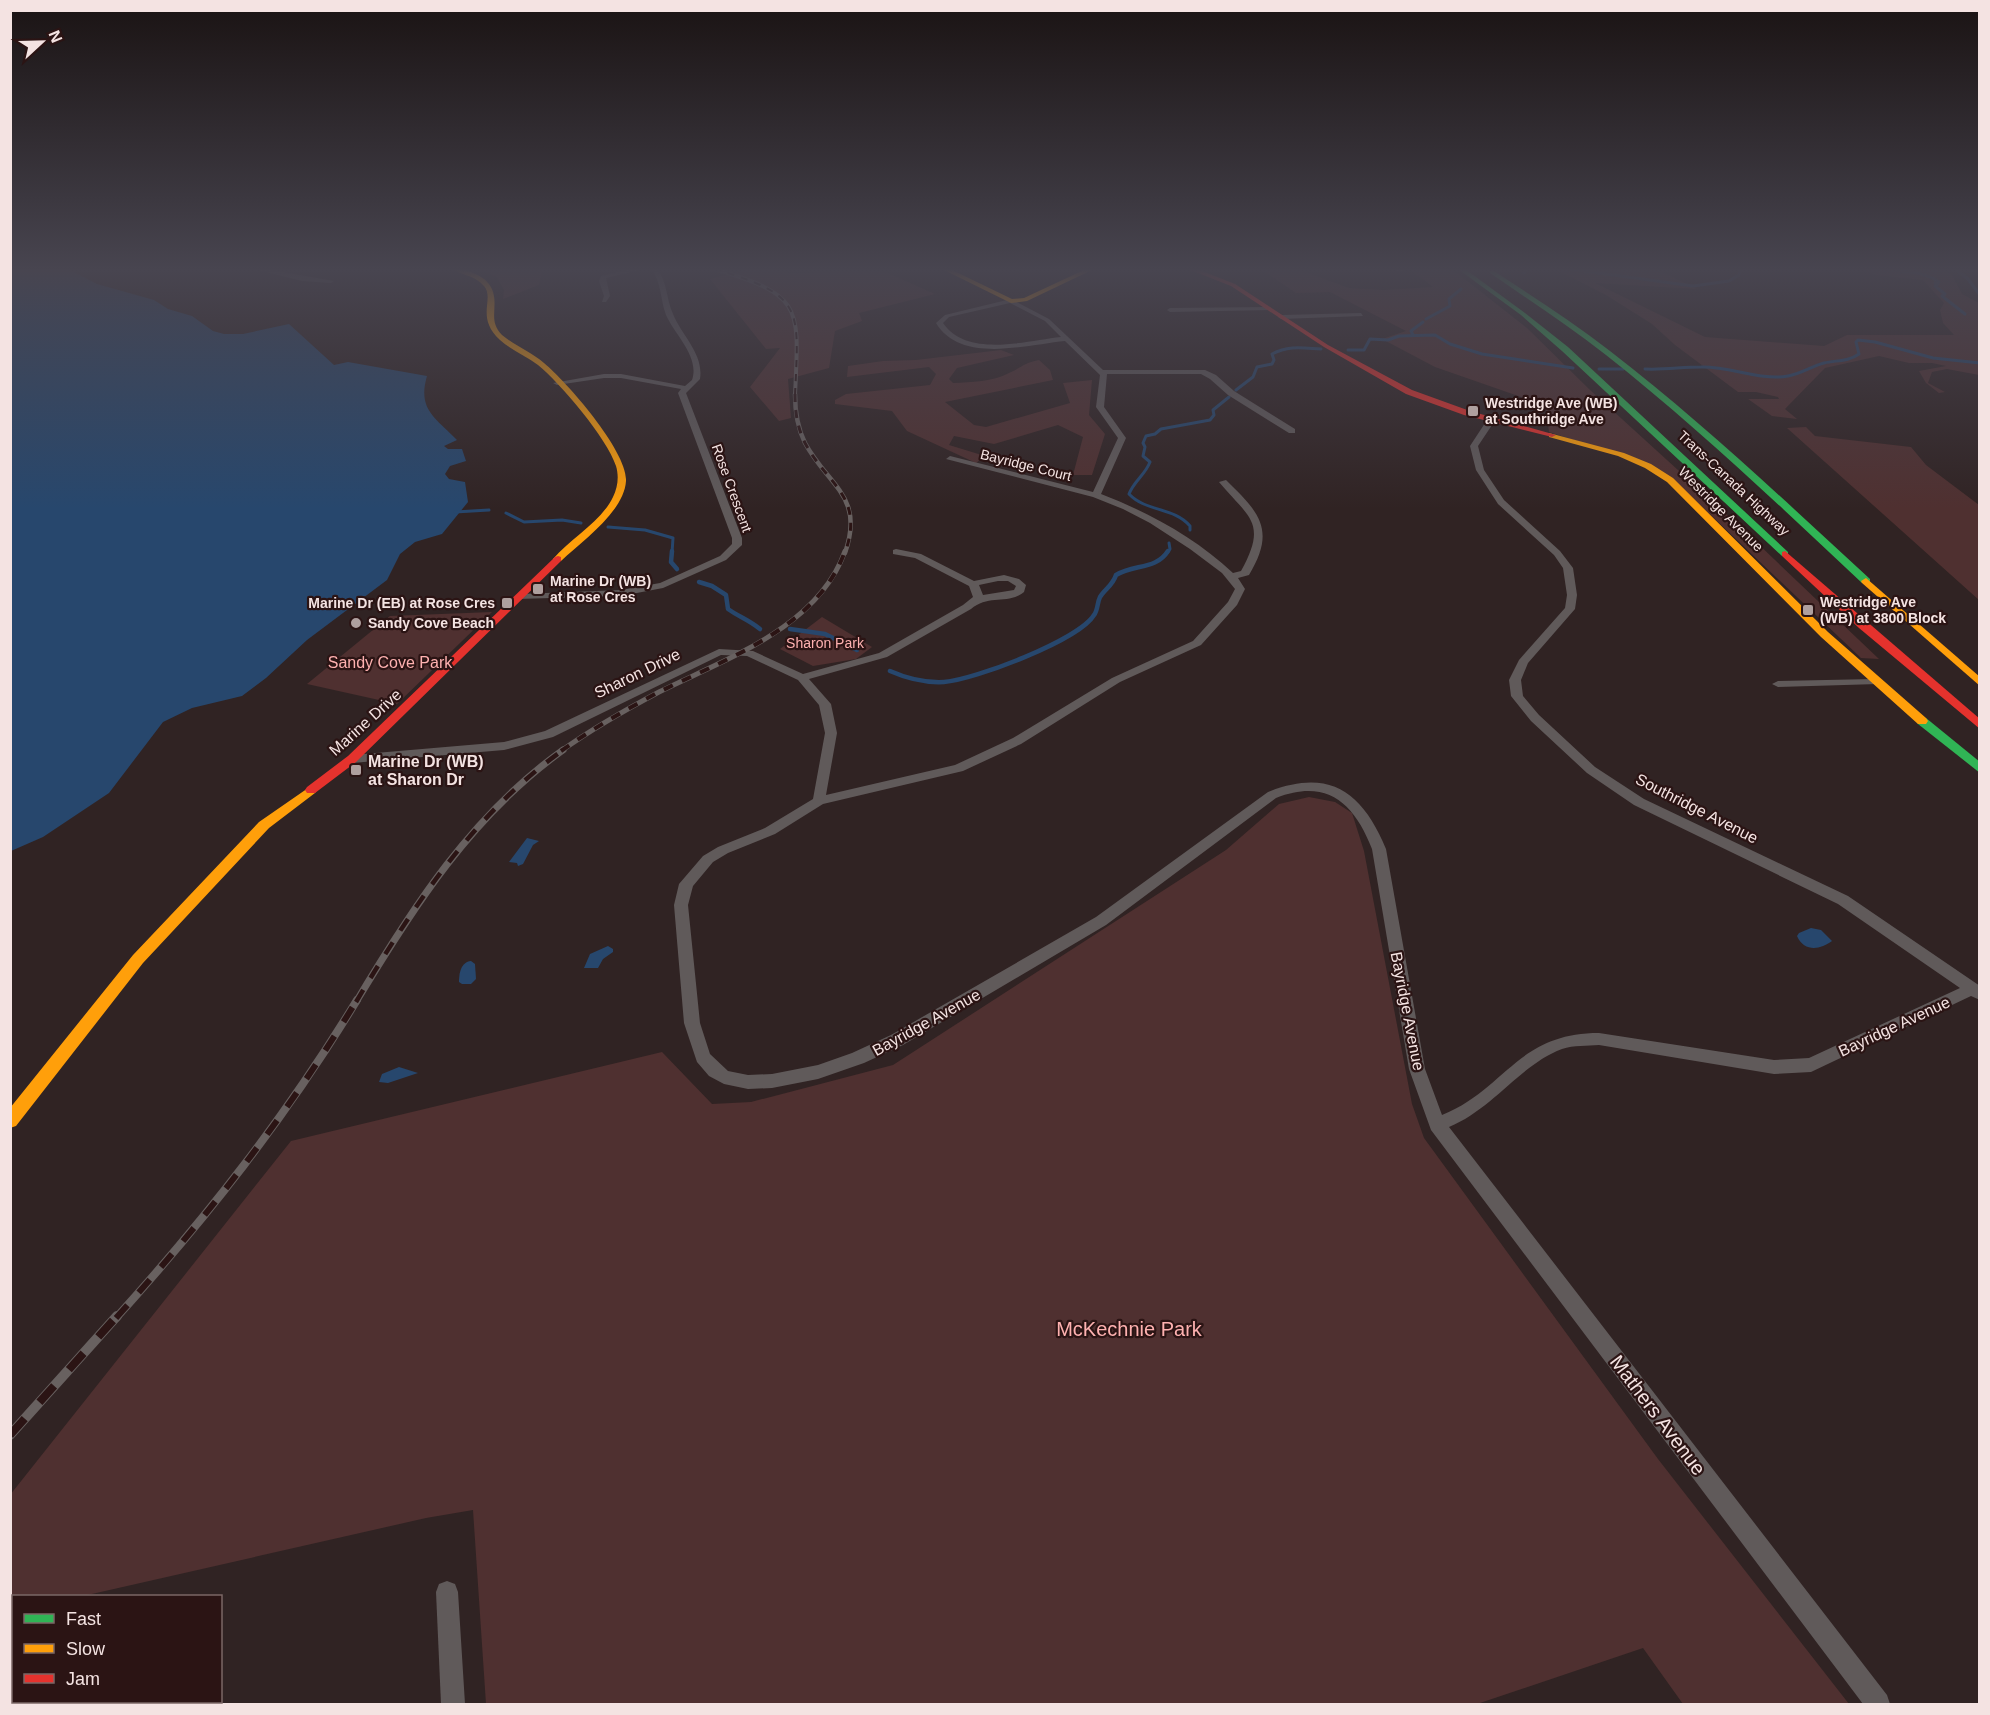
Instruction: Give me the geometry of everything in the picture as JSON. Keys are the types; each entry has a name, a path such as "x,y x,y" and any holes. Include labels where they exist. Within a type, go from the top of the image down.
{"main road":[{"name":"Marine Drive","path":"10,1121 138,959 216,874 264,825 352,759 517,601 615,502 623,482 618,459 546,369 518,349"},
{"name":"Westridge Avenue","path":"1333,349 1408,392 1445,406 1618,453 1659,472 1680,489 1730,542 1874,682 1980,770"},
{"name":"Trans-Canada Highway","path":"1565,349 1863,626 1980,726"},
{"name":"Trans-Canada Highway","path":"1601,349 1656,392 1980,683"},
{"path":"1863,626 1913,681 1980,741"}],"street":[{"path":"557,383 604,376 621,376 685,388 696,381 698,373 689,349"},
{"path":"1076,349 1105,379 1100,406 1122,438 1096,495 1123,505 1172,530 1233,576 1245,573 1258,551 1260,537 1253,511 1223,482"},
{"path":"1100,372 1202,372 1213,377 1231,393 1292,431"},
{"name":"Rose Crescent","path":"517,601 635,592 663,585 733,551 737,545 737,538 682,393 685,388"},
{"name":"Southridge Avenue","path":"1492,419 1474,446 1480,470 1501,502 1557,554 1568,568 1572,595 1570,609 1523,662 1515,680 1516,696 1535,718 1591,770 1639,802 1843,900 1976,992"},
{"name":"Bayridge Court","path":"950,459 1096,495"},
{"path":"896,552 918,556 973,584 977,589 978,597"},
{"name":"Bayridge Avenue","path":"1233,576 1240,589 1233,603 1197,643 1116,680 1017,741 959,768 819,801 770,831 723,850 708,859 692,876 682,894 682,921 692,1023 703,1057 715,1071 724,1077 748,1082 772,1081 818,1072 897,1041 1101,921 1257,804 1282,789 1301,785 1327,790 1348,800 1364,815 1375,838 1417,1069 1437,1125 1466,1112 1535,1056 1570,1039 1580,1037 1774,1067 1811,1065 1976,992"},
{"path":"802,678 883,655 967,607 978,597 1012,595 1019,592 1021,585 1014,579 1007,578 973,584"},
{"name":"Sharon Drive","path":"352,759 504,746 549,734 719,652 749,653 802,678 825,704 831,733 819,801"},
{"path":"1778,684 1874,682"},
{"name":"Mathers Avenue","path":"1437,1125 1878,1704"},
{"path":"447,1592 453,1704"}],"green space":[{"path":"779,349 832,349 829,368 788,379 791,418 779,421 750,387"},
{"path":"1401,349 1548,349 1879,659 1861,658 1674,480 1648,464 1549,432 1546,409 1524,398 1435,367"},
{"path":"1680,349 1979,349 1979,375 1947,369 1932,372 1928,383 1945,392 1939,393 1926,383 1919,371 1946,366 1932,363 1909,363 1879,356 1825,368 1785,409 1797,419 1772,416 1748,399 1779,399 1778,397 1756,392 1738,392"},
{"path":"1001,350 1014,355 957,368 949,379 953,383 989,380 1039,360 1050,370 1053,380 945,402 974,425 986,427 1070,403 1063,383 1092,380 1089,415 1105,434 1092,475 1073,475 1083,437 1058,425 994,444 954,436 949,445 985,456 976,463 907,431 892,411 835,404 835,400 846,394 930,385 936,374 929,367 847,377 848,366"},
{"path":"1806,427 1815,436 1911,447 1926,465 1979,505 1979,600 1787,428"},
{"name":"Sandy Cove Park","path":"492,612 397,704 307,684 390,616"},
{"name":"Sharon Park","path":"822,617 872,647 856,659 813,666 780,649"},
{"name":"McKechnie Park","path":"1309,797 1335,802 1352,813 1364,851 1412,1104 1424,1138 1658,1459 1849,1704 1683,1704 1643,1648 1477,1704 486,1704 473,1510 426,1518 87,1595 12,1595 11,1613 10,1495 291,1141 662,1052 712,1104 751,1102 893,1065 1226,850 1279,804"}],"water":[{"path":"11,349 316,349 334,365 348,362 427,376 425,397 430,412 457,440 444,446 448,449 462,449 466,461 450,466 445,474 449,479 465,482 468,502 442,534 415,542 400,554 387,580 307,640 266,678 242,696 192,708 163,722 109,793 43,837 11,851"},
{"path":"527,838 539,841 533,845 523,864 518,866 517,863 509,862"},
{"path":"1811,928 1821,930 1832,941 1817,948 1804,945 1797,936"},
{"path":"608,946 613,949 613,952 603,959 598,968 584,968 590,954"},
{"path":"471,961 475,964 476,979 471,984 462,984 459,982 461,968 465,963"},
{"path":"399,1067 418,1073 388,1083 379,1082 382,1074"}],"waterway":[{"path":"1236,390 1253,377 1257,367 1272,364 1274,360 1272,354 1286,349"},
{"path":"1348,350 1365,349"},
{"path":"1466,349 1482,354 1573,368"},
{"path":"1645,369 1712,367 1766,377 1788,376 1824,363 1855,357 1859,354 1858,349"},
{"path":"1900,349 1933,358 1980,363"},
{"path":"1599,369 1623,369"},
{"path":"1190,530 1190,526 1183,520 1143,504 1129,494 1150,462 1143,456 1145,447 1143,443 1146,436 1155,434 1161,429 1210,420 1214,415 1213,410 1229,397"},
{"path":"455,512 489,510"},
{"path":"506,513 524,522 562,520 581,523"},
{"path":"608,527 645,530 673,538 672,553"},
{"path":"1167,553 1170,549 1169,543"},
{"path":"672,551 671,562 677,569"},
{"path":"890,671 916,680 944,682 1001,667 1025,657 1048,647 1084,625 1095,613 1100,597 1116,575 1151,564 1168,551"},
{"path":"699,582 712,586 726,595 728,609 760,629"},
{"path":"790,629 825,634 857,650"}],"railway":[{"path":"795,395 797,349"},
{"path":"795,395 797,419 805,443 847,504 850,534 845,553"},
{"path":"561,751 634,706 740,653 792,621 814,601 832,578 845,551"},
{"path":"356,1002 423,898 473,833 500,803 563,750"},
{"path":"116,1318 214,1204 244,1165 302,1085 357,1000"},
{"path":"10,1435 117,1316"}],"traffic: fast":[{"path":"1565,349 1785,554"},
{"path":"1603,349 1686,417 1866,581"},
{"path":"1922,721 1980,769"}],"traffic: slow":[{"path":"518,349 541,364 585,412 616,455 622,474 620,492 611,507 558,559"},
{"path":"1552,435 1621,454 1648,466 1670,480 1825,635 1922,721"},
{"path":"1866,581 1980,683"},
{"path":"10,1121 138,959 264,825 311,790"}],"traffic: jam":[{"path":"1331,349 1409,392 1467,413 1552,435"},
{"path":"1785,554 1863,626 1980,726"},
{"path":"311,790 352,759 558,559"}],"place":[{"name":"Westridge Ave (WB) at Southridge Ave","path":"1473,411"},
{"name":"Marine Dr (WB) at Rose Cres","path":"538,589"},
{"name":"Marine Dr (EB) at Rose Cres","path":"507,603"},
{"name":"Westridge Ave (WB) at 3800 Block","path":"1808,610"},
{"name":"Sandy Cove Beach","path":"356,623"},
{"name":"Marine Dr (WB) at Sharon Dr","path":"356,770"}]}
